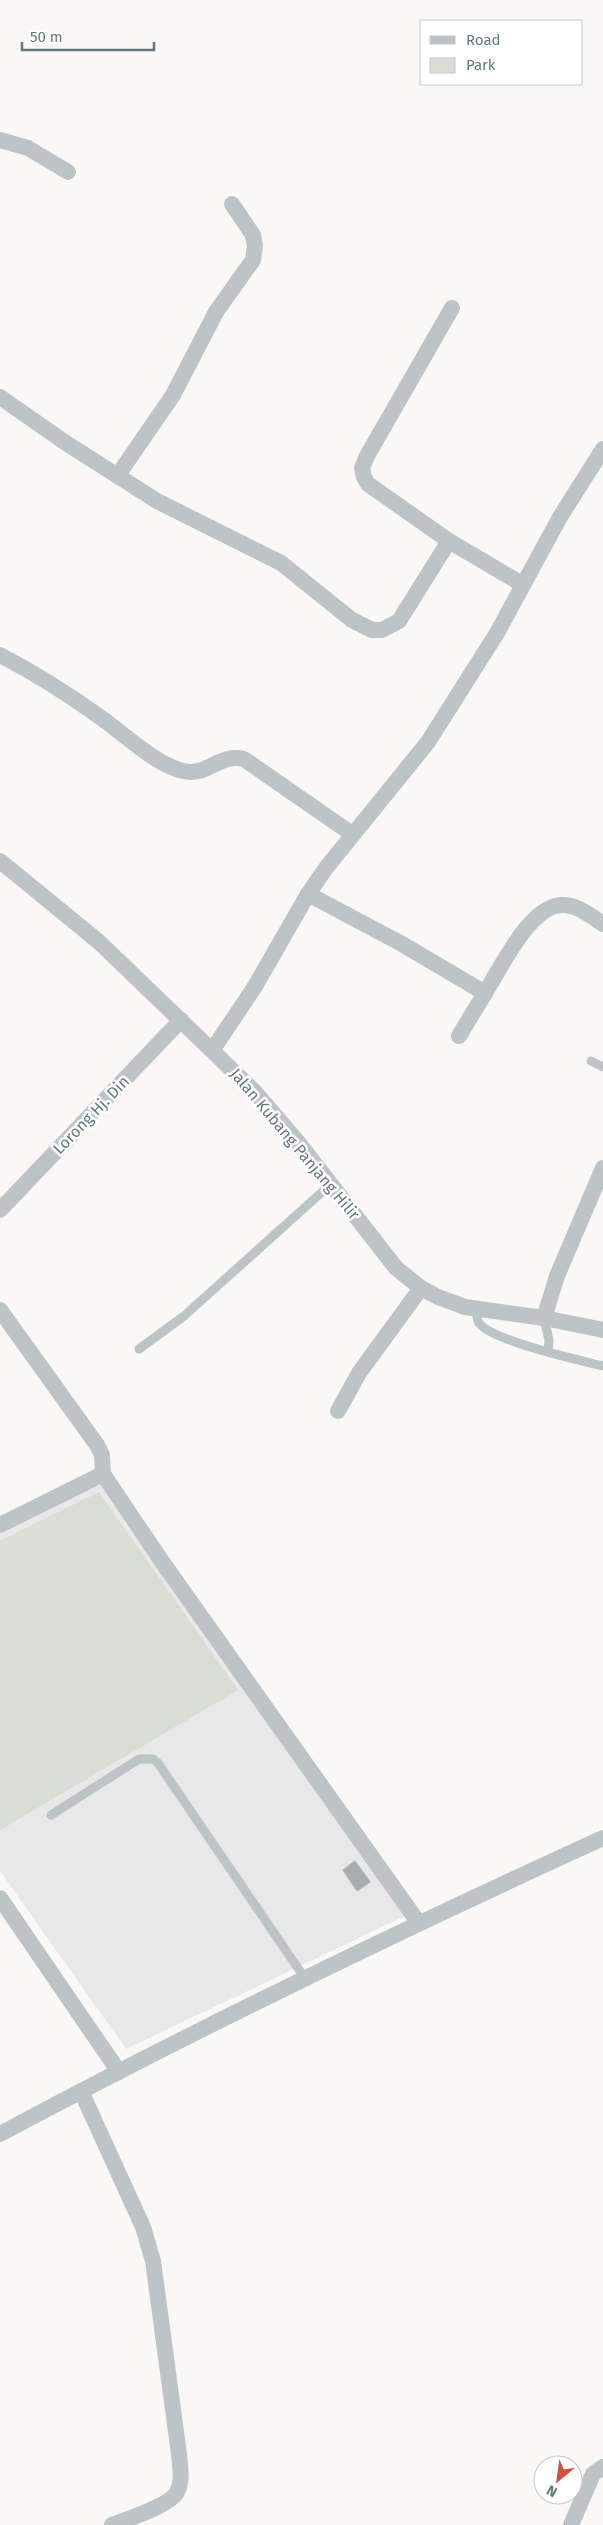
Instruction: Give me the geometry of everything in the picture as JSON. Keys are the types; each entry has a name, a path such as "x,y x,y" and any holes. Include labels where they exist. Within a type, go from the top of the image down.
{"street":[{"path":"0,140 28,148 68,172"},
{"path":"118,475 173,395 216,312 253,260 255,246 253,234 232,204"},
{"path":"452,308 362,468 364,478 368,484 449,541 522,584"},
{"path":"0,397 66,443 157,501 281,563 352,620 372,630 382,630 399,621 449,541"},
{"path":"213,1049 254,988 308,894 352,834 392,789 428,742 497,633 560,517 603,449"},
{"path":"0,655 78,701 165,764 181,771 190,772 202,770 229,757 244,759 352,834"},
{"name":"Jalan Kubang Panjang Hilir","path":"0,861 99,942 213,1049 254,1091 331,1184 396,1268 421,1288 438,1297 477,1308 544,1318 603,1330"},
{"path":"308,894 402,944 485,993"},
{"path":"459,1036 528,925 545,910 562,905 581,910 603,924"},
{"name":"Lorong Hj. Din","path":"0,1210 182,1020"},
{"path":"544,1318 558,1276 603,1168"},
{"path":"338,1411 359,1373 421,1288"},
{"path":"0,1310 97,1445 102,1455 103,1474 163,1564 418,1922"},
{"path":"0,1525 103,1474"},
{"path":"0,2134 304,1977 418,1922 603,1838"},
{"path":"0,1898 119,2072"},
{"path":"81,2091 143,2227 153,2260 179,2454 181,2482 177,2494 166,2502 112,2525"},
{"path":"572,2525 593,2474 603,2467"}],"lane":[{"path":"591,1061 603,1067"},
{"path":"139,1350 184,1316 331,1184"},
{"path":"477,1308 477,1319 486,1329 548,1351 603,1366"},
{"path":"544,1318 549,1340 548,1351"},
{"path":"51,1816 139,1759 153,1759 158,1763 304,1977"}],"shaded area":[{"path":"103,1483 409,1914 126,2049 0,1871 0,1534"}],"green space":[{"path":"99,1492 238,1690 0,1830 0,1541"}],"building":[{"path":"355,1860 371,1882 357,1892 342,1870"}]}
